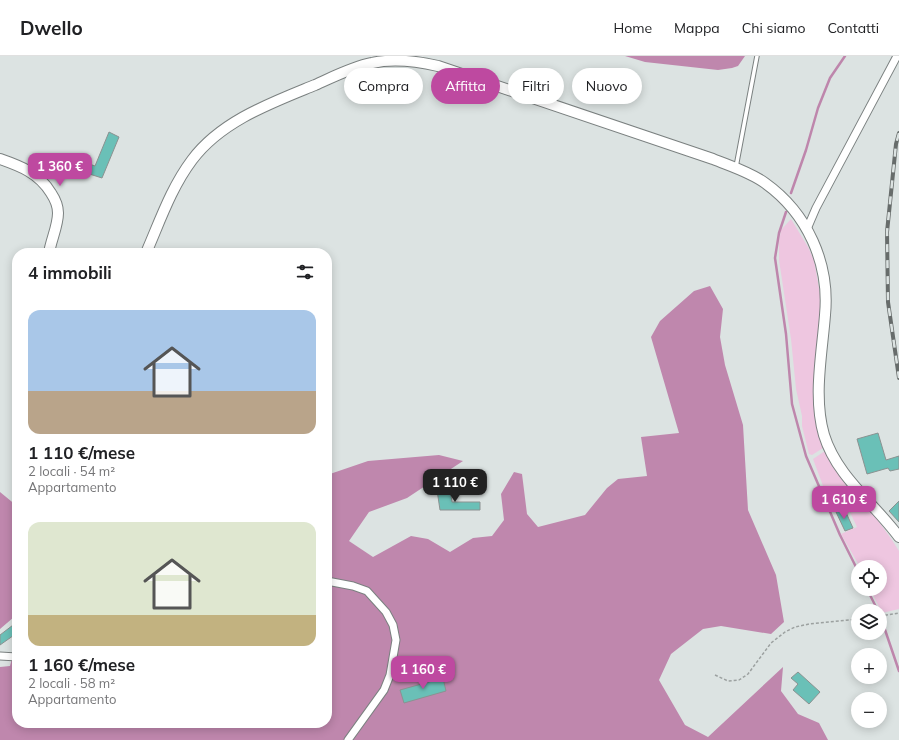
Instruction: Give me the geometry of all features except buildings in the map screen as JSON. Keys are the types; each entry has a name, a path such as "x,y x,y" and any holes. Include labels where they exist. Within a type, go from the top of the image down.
{"street":[{"path":"807,228 816,208 897,56"},
{"path":"148,248 174,188 192,160 218,134 242,119 279,100 350,70 376,62 406,60 438,66 713,159 736,168 764,182 780,195 794,210 807,228 816,246 826,292 826,313 819,382 821,419 824,434 829,450 845,474 887,521 899,537"},
{"path":"0,159 33,173 47,186 55,198 58,213 50,248"},
{"path":"332,583 353,586 366,590 386,612 393,625 396,640 390,675 384,690 348,740"},
{"path":"0,656 12,657"}],"lane":[{"path":"736,168 757,56"}],"path":[{"path":"887,615 899,613"},
{"path":"715,675 728,681 739,680 748,674 771,643 785,632 795,627 851,620"}],"shaded area":[{"path":"625,56 745,56 738,66 718,70 645,62"},
{"path":"791,219 814,260 820,294 823,448 812,455 809,454 802,426 802,416 796,389 791,339 779,260 781,230"},
{"path":"710,286 723,309 720,337 725,365 743,425 748,510 776,575 784,622 771,634 721,626 703,629 671,654 659,680 685,725 708,737 783,667 781,691 798,714 819,723 828,740 0,740 0,667 10,666 12,658 12,728 332,728 332,473 368,461 439,455 463,461 407,498 369,512 349,541 373,557 411,536 428,539 450,552 473,538 492,536 504,520 501,494 514,472 522,474 527,514 538,527 585,515 607,488 618,479 647,476 641,437 679,433 651,337 660,321 694,291"},
{"path":"825,451 832,465 845,483 877,519 899,551 899,609 887,612 887,604 878,604 874,596 887,596 887,560 856,560 841,534 857,527 847,506 832,510 813,459"},
{"path":"0,492 12,502 12,619 0,629"}],"waterway":[{"path":"791,193 806,150 818,108 830,78 845,56"},
{"path":"786,212 779,233 775,258 786,334 792,404 806,456 840,535 852,560"},
{"path":"870,596 874,604"},
{"path":"887,636 899,671"}],"railway":[{"path":"899,133 896,144 887,232 888,302 899,378"}]}
